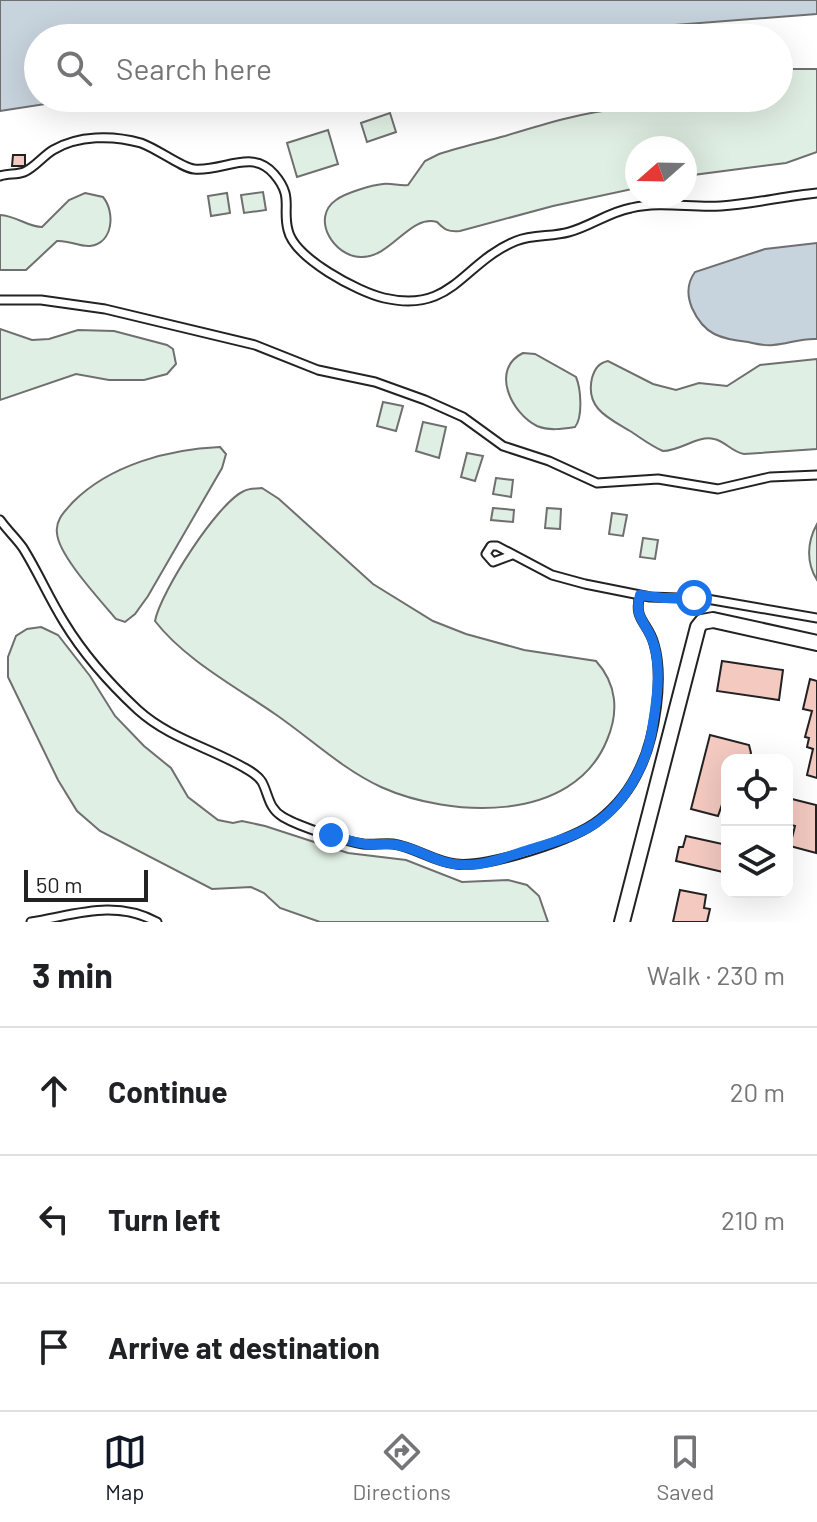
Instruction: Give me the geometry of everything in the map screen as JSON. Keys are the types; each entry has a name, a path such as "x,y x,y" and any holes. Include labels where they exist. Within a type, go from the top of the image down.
{"street":[{"path":"622,922 698,627 702,622 713,620 817,643"}],"lane":[{"path":"0,176 27,171 61,146 104,138 126,139 160,150 192,169 256,161 268,167 282,185 290,236 314,262 358,289 407,302 442,294 492,254 516,241 568,233 630,208 724,206 817,193"},
{"path":"0,300 41,300 105,309 255,345 318,370 375,382 425,400 463,417 503,446 538,457 597,483 658,479 718,489 770,477 817,475"},
{"path":"0,520 3,530 24,551 65,624 87,656 153,722 256,775 271,805 283,817 356,842 395,844 457,865 488,862 582,831 601,819 628,789 646,755 656,690 655,646 638,617 636,608 640,595"},
{"path":"512,555 552,575 640,595 707,599 817,618"},
{"path":"31,922 79,911 110,909 157,922"}],"green space":[{"path":"793,69 817,69 817,152 786,163 697,174 697,136 625,136 625,191 460,231 450,231 437,222 427,221 372,255 351,255 334,244 325,226 325,216 336,200 378,185 408,185 425,161 439,154 594,112 793,112"},
{"path":"390,113 396,132 367,142 361,123"},
{"path":"328,130 338,164 297,177 287,143"},
{"path":"263,192 266,210 244,213 241,195"},
{"path":"85,193 103,197 107,203 110,226 104,239 90,246 57,241 26,270 0,270 0,215 42,227 69,200"},
{"path":"227,193 230,213 211,216 208,196"},
{"path":"0,329 32,340 49,339 78,330 114,331 167,345 173,349 176,364 167,374 144,380 109,380 76,374 0,400"},
{"path":"523,353 535,354 576,377 580,403 575,427 542,428 519,411 512,401 506,380 513,360"},
{"path":"817,359 817,449 744,454 708,438 663,451 606,416 592,397 594,371 608,361 653,384 676,390 699,383 727,386 760,365"},
{"path":"383,402 403,406 396,431 377,426"},
{"path":"423,422 446,427 439,458 416,451"},
{"path":"220,447 226,454 222,468 148,596 125,622 116,619 81,578 59,542 57,533 61,516 88,489 122,469 181,451"},
{"path":"467,453 483,456 475,481 461,477"},
{"path":"496,478 513,480 511,497 493,494"},
{"path":"262,488 279,499 373,584 433,621 524,650 596,661 612,689 614,709 607,740 590,767 567,787 539,800 507,807 441,805 409,797 381,787 353,771 180,648 155,621 167,590 220,512 244,491"},
{"path":"493,508 514,510 513,522 491,520"},
{"path":"547,508 561,509 560,529 545,528"},
{"path":"612,513 627,515 623,536 609,534"},
{"path":"817,524 817,580 809,552"},
{"path":"643,538 658,540 655,559 640,557"},
{"path":"41,627 58,635 90,676 115,716 171,768 188,797 218,820 265,826 348,853 406,860 462,882 508,880 527,885 539,896 548,922 320,922 280,908 264,893 251,887 212,889 100,831 77,811 58,780 8,677 8,657 16,636 27,629"}],"shaded area":[{"path":"0,0 817,0 817,14 688,24 24,24 24,107 0,111"},
{"path":"817,243 817,339 760,345 714,334 697,317 689,294 690,281 695,272 765,249"}],"building":[{"path":"13,155 25,155 25,166 12,166"},
{"path":"722,661 783,670 779,700 717,691"},
{"path":"810,679 817,681 817,778 807,775 813,749 807,747 809,738 805,737 812,711 803,709"},
{"path":"710,735 749,745 751,754 721,754 721,807 718,816 691,809"},
{"path":"793,799 816,805 816,853 793,847"},
{"path":"686,836 721,844 721,872 676,861 679,847 683,847"},
{"path":"680,890 706,895 704,908 710,909 707,922 673,922"}],"route":[{"path":"331,835 366,844 395,844 439,861 467,865 488,862 560,840 592,826 628,789 646,755 650,740 656,702 657,660 650,633 638,617 636,608 640,595 694,598"}]}
